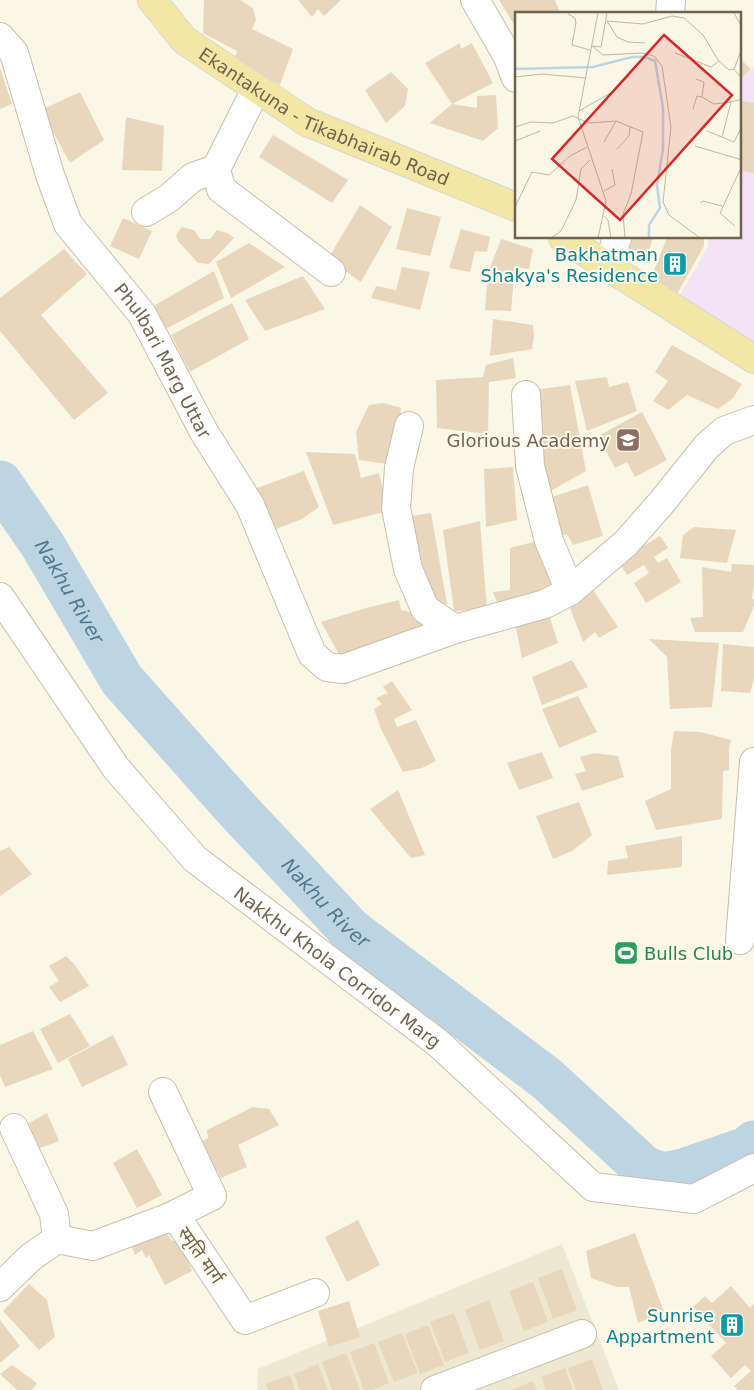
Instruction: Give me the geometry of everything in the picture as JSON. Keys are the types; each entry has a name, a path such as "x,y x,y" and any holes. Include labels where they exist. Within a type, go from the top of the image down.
{"main road":[{"name":"Ekantakuna - Tikabhairab Road","path":"152,0 184,40 307,122 515,200"},
{"path":"565,239 754,359"}],"street":[{"path":"475,0 507,55 515,75"},
{"name":"Phulbari Marg Uttar","path":"0,37 14,53 50,175 68,224 142,314 204,432 250,505 312,654 327,667 343,669 455,630"},
{"path":"256,89 216,169 221,189 331,272"},
{"path":"146,212 169,198 193,177 216,169"},
{"path":"608,267 617,239"},
{"path":"526,395 530,466 549,541 570,591"},
{"path":"409,426 399,468 396,508 408,569 425,609 455,630 545,604 570,591 626,543 707,446 724,431 754,420"},
{"name":"Nakkhu Khola Corridor Marg","path":"0,597 116,768 195,859 438,1043 592,1187 694,1199 754,1168"},
{"path":"740,940 754,762"},
{"path":"163,1092 212,1196 170,1217"},
{"path":"0,1287 31,1257 57,1239 54,1214 14,1128"},
{"name":"स्मृति मार्ग","path":"57,1239 94,1246 170,1217 181,1224 246,1320 315,1293"},
{"path":"435,1390 582,1334"}],"shaded area":[{"path":"754,67 754,342 678,299 708,246 708,239 742,239 742,79"},
{"path":"562,1244 619,1390 257,1390 258,1369"}],"building":[{"path":"204,0 240,0 253,8 256,20 252,29 293,49 280,85 232,65 237,51 203,33"},
{"path":"298,0 341,0 324,16 318,9 312,17"},
{"path":"499,0 555,0 559,10 556,12 515,12 515,26"},
{"path":"460,43 461,49 472,43 493,83 452,104 425,63"},
{"path":"742,61 751,69 742,78"},
{"path":"0,68 12,104 0,109"},
{"path":"391,72 408,89 405,106 386,123 365,90"},
{"path":"80,92 104,140 70,163 41,110"},
{"path":"496,95 498,128 483,141 430,123 452,104 477,108 477,96"},
{"path":"743,101 754,103 754,173 742,171"},
{"path":"126,117 164,126 162,171 122,170"},
{"path":"273,135 348,180 332,203 259,157"},
{"path":"360,205 392,227 361,282 328,259"},
{"path":"407,208 441,217 430,256 396,249"},
{"path":"123,218 152,231 139,259 110,246"},
{"path":"182,227 194,230 200,239 210,239 217,230 227,233 234,238 209,264 198,263 178,241 176,235"},
{"path":"461,229 490,237 487,252 475,251 470,272 449,268"},
{"path":"501,239 533,249 529,269 515,267 511,311 485,310 488,273"},
{"path":"622,239 653,239 645,262 619,247"},
{"name":"Bakhatman Shakya's Residence","path":"667,239 704,239 704,246 676,296 649,283"},
{"path":"249,243 285,267 231,298 216,262"},
{"path":"64,249 87,274 41,315 108,393 74,420 0,331 0,298"},
{"path":"402,267 430,272 420,310 371,298 376,286 396,290"},
{"path":"214,271 224,298 162,331 155,305"},
{"path":"303,276 325,309 265,331 245,300"},
{"path":"232,303 249,339 190,372 171,335"},
{"path":"493,319 533,325 532,349 490,356"},
{"path":"672,345 742,384 733,398 718,409 687,395 668,410 653,401 668,381 655,372"},
{"path":"513,358 516,378 489,382 488,434 437,428 436,380 483,377 486,365"},
{"path":"607,377 609,387 628,382 637,411 587,431 575,381"},
{"path":"570,385 586,471 547,493 533,390"},
{"path":"384,403 401,408 395,465 359,460 356,432 369,405"},
{"name":"Glorious Academy","path":"642,412 667,460 635,477 627,462 615,468 598,436"},
{"path":"306,452 355,454 361,478 379,473 388,511 333,525"},
{"path":"513,467 517,520 486,527 484,469"},
{"path":"304,471 319,507 302,519 271,531 251,490"},
{"path":"588,485 603,536 573,545 567,534 553,538 552,497"},
{"path":"431,513 447,604 428,604 406,517"},
{"path":"480,521 487,609 454,611 443,530"},
{"path":"694,527 736,530 727,563 680,558 683,535"},
{"path":"660,536 668,548 654,557 658,563 667,558 681,582 646,603 634,583 649,573 644,565 627,575 618,561"},
{"path":"541,540 556,584 498,605 493,592 510,590 510,548"},
{"path":"732,564 754,565 752,599 754,599 754,606 743,632 695,632 690,618 703,617 702,567 731,572"},
{"path":"593,590 618,627 599,638 595,632 583,642 570,608"},
{"path":"399,600 401,610 424,615 426,626 340,656 321,622"},
{"path":"548,612 558,643 522,658 515,623"},
{"path":"649,639 719,643 712,707 670,709 667,657"},
{"path":"723,644 754,647 754,679 750,693 721,691"},
{"path":"572,660 588,687 542,705 532,677"},
{"path":"392,681 412,710 394,719 397,727 416,720 436,761 422,768 403,772 381,729 374,709 382,704 376,698 388,693 383,687"},
{"path":"578,696 597,732 559,748 542,709"},
{"path":"674,731 700,732 731,740 729,770 723,771 722,819 656,830 645,801 671,789 671,750"},
{"path":"542,752 553,778 519,790 507,763"},
{"path":"594,753 618,756 624,777 582,791 575,774 586,771 580,757"},
{"path":"398,790 425,855 411,858 370,809"},
{"path":"579,802 592,835 572,851 553,859 536,816"},
{"path":"682,836 682,867 607,875 608,861 628,858 625,846"},
{"path":"9,847 32,874 0,896 0,851"},
{"path":"66,956 75,965 89,986 60,1002 49,987 59,981 49,966"},
{"path":"70,1014 90,1046 58,1063 40,1029"},
{"path":"33,1031 53,1069 5,1087 0,1075 0,1045"},
{"path":"113,1035 128,1065 82,1087 68,1059"},
{"path":"253,1107 269,1109 279,1125 238,1145 247,1167 221,1178 217,1170 208,1175 194,1145 208,1138 207,1130"},
{"path":"47,1113 59,1141 37,1149 29,1123"},
{"path":"137,1149 162,1195 137,1208 113,1163"},
{"path":"358,1220 380,1265 347,1282 325,1237"},
{"path":"165,1231 172,1241 179,1239 192,1271 165,1285 149,1255 146,1258 142,1250 135,1255 129,1239"},
{"path":"635,1233 664,1312 638,1323 629,1287 617,1287 591,1278 586,1251"},
{"path":"562,1269 577,1310 553,1319 538,1278"},
{"path":"533,1282 548,1322 524,1331 509,1291"},
{"path":"29,1284 47,1300 55,1337 39,1350 3,1311"},
{"name":"Sunrise Appartment","path":"731,1286 750,1308 754,1304 754,1390 738,1390 734,1386 751,1371 745,1365 731,1378 711,1356 726,1343 693,1307 705,1296 712,1303"},
{"path":"489,1300 504,1341 480,1350 465,1310"},
{"path":"349,1301 360,1337 329,1347 318,1311"},
{"path":"454,1313 469,1353 445,1362 430,1322"},
{"path":"0,1320 20,1346 0,1363"},
{"path":"428,1325 444,1365 420,1374 405,1334"},
{"path":"402,1333 418,1373 394,1382 378,1342"},
{"path":"374,1343 389,1383 372,1390 364,1390 350,1352"},
{"path":"346,1353 360,1390 332,1390 322,1362"},
{"path":"592,1359 603,1390 576,1390 568,1368"},
{"path":"318,1364 328,1390 300,1390 294,1374"},
{"path":"12,1365 37,1383 32,1390 17,1390 0,1374"},
{"path":"565,1368 573,1390 546,1390 541,1377"},
{"path":"290,1375 295,1390 268,1390 266,1384"},
{"path":"533,1381 537,1390 511,1390"}],"waterway":[{"name":"Nakhu River","path":"0,483 42,544 122,680 233,805 350,930 547,1079 644,1168 663,1175 683,1171 747,1149 754,1143"}],"place":[{"name":"Bakhatman Shakya's Residence","path":"675,264"},
{"name":"Glorious Academy","path":"628,440"},
{"name":"Bulls Club","path":"626,953"},
{"name":"Sunrise Appartment","path":"732,1325"}]}
